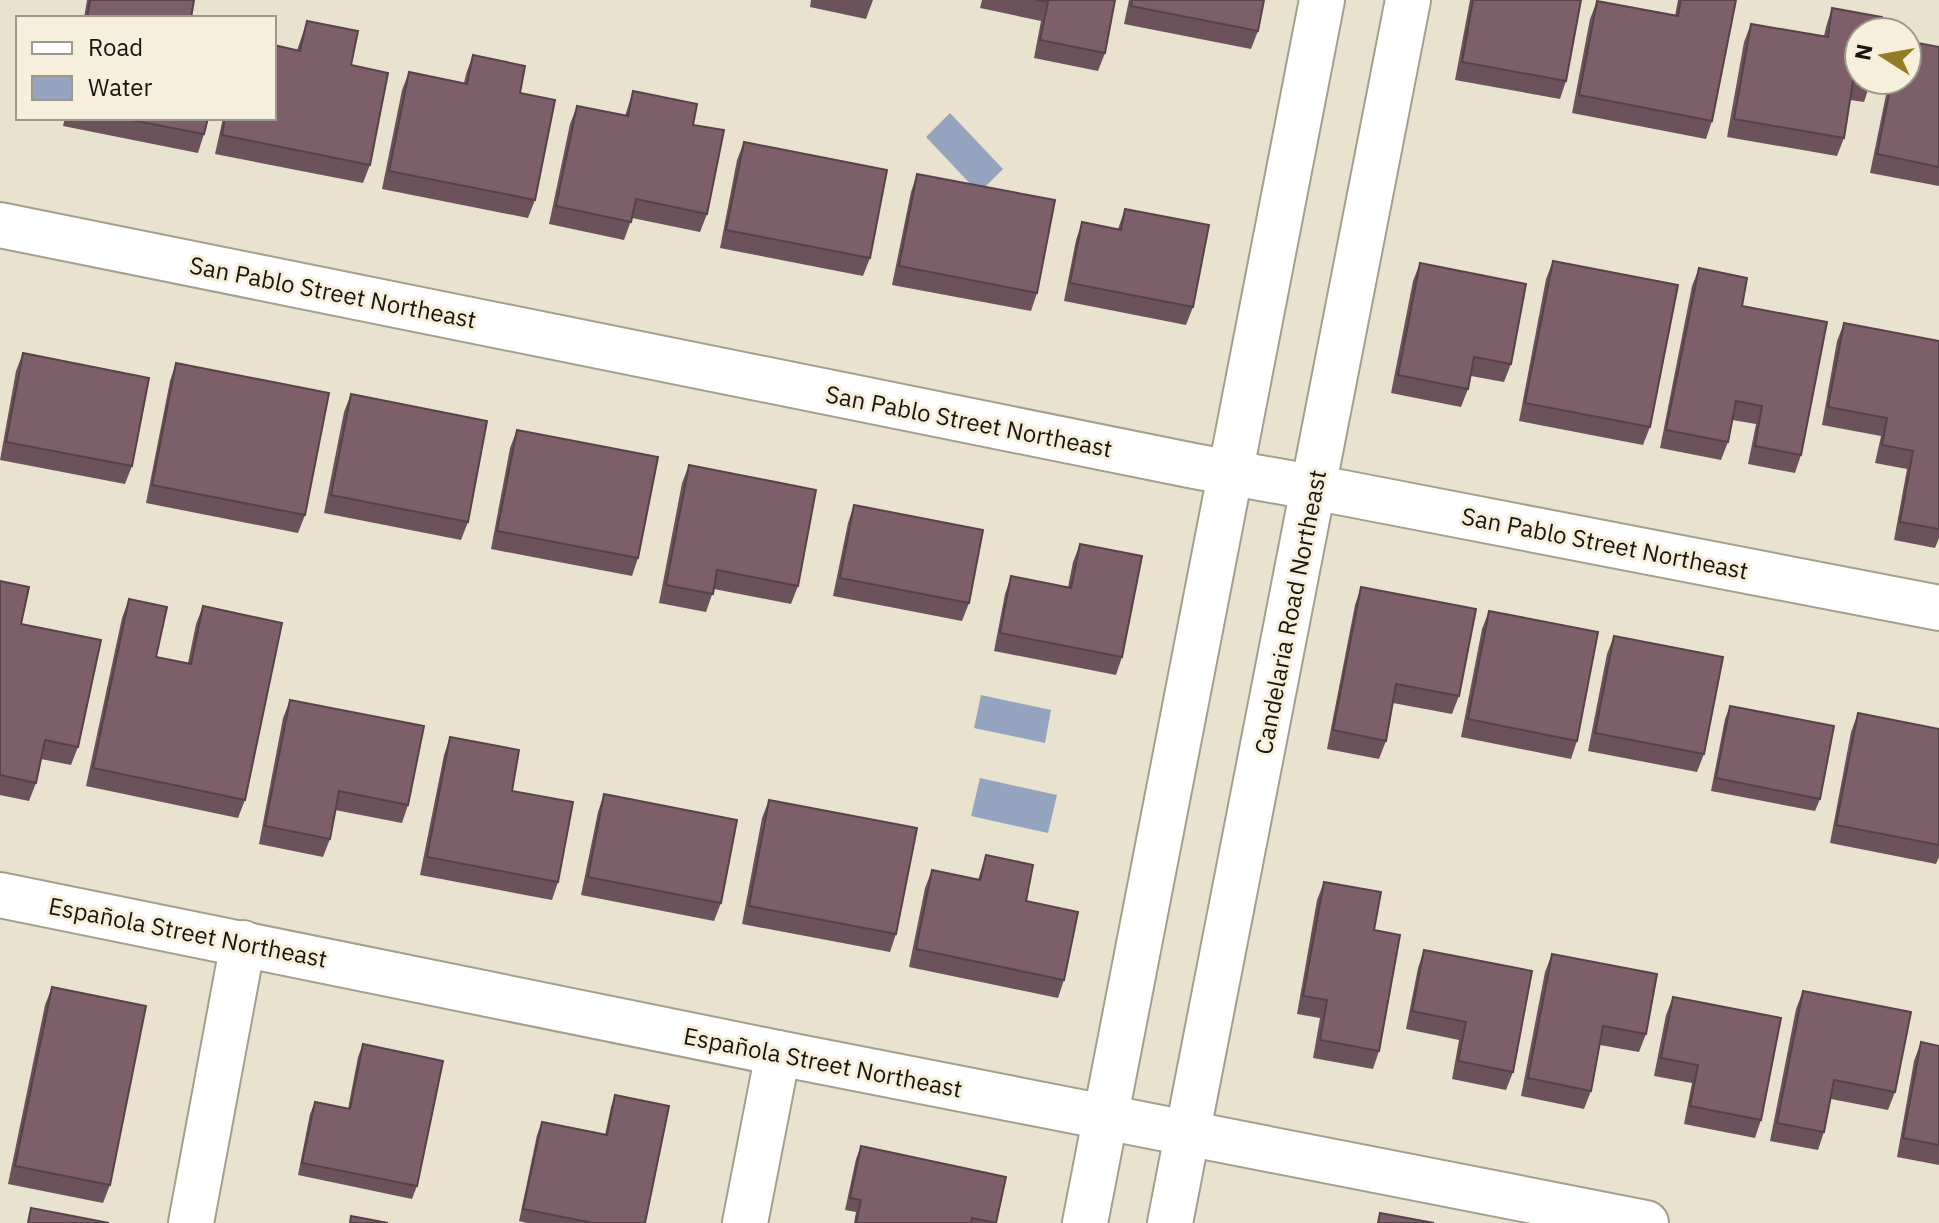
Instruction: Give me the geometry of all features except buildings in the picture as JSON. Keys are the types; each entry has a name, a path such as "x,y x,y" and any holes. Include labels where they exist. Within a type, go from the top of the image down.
{"street":[{"path":"1085,1223 1322,0"},
{"name":"Candelaria Road Northeast","path":"1170,1223 1408,0"},
{"name":"San Pablo Street Northeast","path":"0,225 1229,473 1939,608"},
{"name":"Española Street Northeast","path":"0,895 1187,1135 1646,1223"},
{"path":"191,1223 243,943"},
{"path":"745,1223 778,1053"}],"water":[{"path":"950,113 1003,169 979,193 926,137"},
{"path":"981,695 1051,710 1045,743 974,728"},
{"path":"980,778 1057,795 1048,833 971,816"}]}
